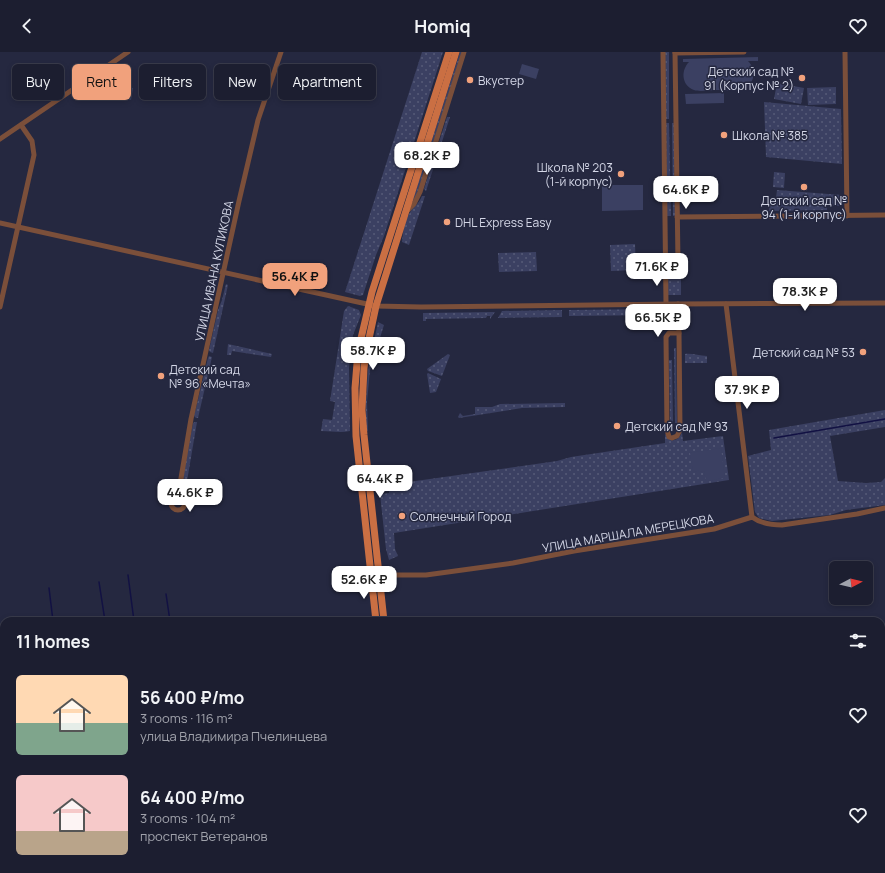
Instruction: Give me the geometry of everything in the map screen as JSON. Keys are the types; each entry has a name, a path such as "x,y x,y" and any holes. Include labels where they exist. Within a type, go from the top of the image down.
{"main road":[{"path":"383,617 375,577 356,436 355,388 358,351 449,52"},
{"path":"372,306 405,212 456,52"},
{"path":"375,577 376,617"}],"street":[{"path":"0,139 128,52"},
{"name":"УЛИЦА ИВАНА КУЛИКОВА","path":"178,496 191,419 239,201 258,120 280,52"},
{"path":"405,212 414,204 420,192 464,52"},
{"path":"663,52 666,304"},
{"path":"665,269 674,269 678,265 675,52 744,52"},
{"path":"845,52 847,216"},
{"path":"0,308 34,155 33,144 21,125"},
{"path":"677,217 885,215"},
{"path":"0,223 372,306 421,307 885,303"},
{"path":"678,304 679,333 680,430 677,436 672,438 669,437 667,430 666,337 670,333 679,333"},
{"path":"726,304 752,517 759,522 782,525 857,514 885,508"},
{"name":"УЛИЦА МАРШАЛА МЕРЕЦКОВА","path":"375,577 394,575 426,575 513,563 574,551 714,529 752,517"}],"shaded area":[{"path":"422,52 443,52 384,236 363,295 360,296 345,292"},
{"path":"460,52 462,52 417,195 412,202"},
{"path":"665,52 669,52 669,119 666,119"},
{"path":"758,57 758,61 748,61 753,69 754,76 751,83 743,89 696,91 690,88 685,81 684,73 686,65 689,62 683,62 683,59"},
{"path":"522,64 539,69 536,79 519,74"},
{"path":"777,83 804,88 801,104 774,99"},
{"path":"836,87 836,104 808,105 807,88"},
{"path":"131,88 133,88 131,100"},
{"path":"724,93 724,103 686,104 685,94"},
{"path":"764,102 841,109 842,164 766,157"},
{"path":"447,117 450,117 426,191 424,189"},
{"path":"666,123 669,123 671,216 667,216"},
{"path":"672,123 674,123 675,216 673,216"},
{"path":"774,172 785,173 784,188 773,187"},
{"path":"602,185 643,185 643,210 602,211"},
{"path":"777,190 841,195 840,206 827,205 827,210 769,211 770,198 776,198"},
{"path":"422,196 425,196 409,245 402,242 403,231 407,217"},
{"path":"635,244 636,270 611,271 610,245"},
{"path":"536,252 537,271 499,272 498,253"},
{"path":"681,265 681,295 668,295 668,274 679,269"},
{"path":"226,284 228,285 213,353 209,350 218,310"},
{"path":"348,306 359,310 361,315 353,335 349,368 350,431 321,431 323,419 332,420 335,402 330,401 344,311"},
{"path":"660,309 661,319 659,319 659,315 569,316 569,310"},
{"path":"562,310 562,317 498,318 502,311"},
{"path":"495,312 490,319 490,316 487,316 486,318 426,319 426,321 423,321 423,313"},
{"path":"378,322 384,325 370,370 367,402 368,431 366,430 366,402 368,370"},
{"path":"228,344 272,354 271,357 232,351 231,355 227,355"},
{"path":"674,348 676,348 677,423 675,423"},
{"path":"448,354 450,355 442,376 428,371 427,369"},
{"path":"685,354 707,356 707,363 685,363"},
{"path":"209,356 212,357 198,418 196,418 194,416"},
{"path":"669,360 672,360 673,423 670,423"},
{"path":"428,373 441,379 436,392 430,393"},
{"path":"565,403 565,407 522,408 458,417 460,413 463,416 475,414 475,407 492,407 500,404"},
{"path":"885,410 885,427 830,436 838,481 866,483 881,482 885,478 885,505 846,510 830,515 772,521 759,518 755,512 748,456 771,450 769,430"},
{"path":"197,422 187,481 182,480 193,423"},
{"path":"682,432 683,441 723,436 729,480 394,533 395,549 398,556 389,560 386,549 380,494 389,493 389,491 380,492 380,486 557,461 571,457 665,443 665,434 671,440 675,440"},
{"path":"721,448 725,478 706,481 704,471 693,472 690,453"}],"waterway":[{"path":"774,438 885,419"},
{"path":"128,575 133,617"},
{"path":"99,582 104,617"},
{"path":"49,588 53,617"},
{"path":"166,594 169,617"}],"place":[{"name":"Детский сад № 91 (Корпус № 2)","path":"802,78"},
{"name":"Вкустер","path":"470,80"},
{"name":"Школа № 385","path":"724,135"},
{"name":"Школа № 203 (1-й корпус)","path":"621,174"},
{"name":"Детский сад № 94 (1-й корпус)","path":"804,187"},
{"name":"DHL Express Easy","path":"447,222"},
{"name":"Детский сад № 53","path":"863,352"},
{"name":"Детский сад № 96 «Мечта»","path":"161,376"},
{"name":"Детский сад № 93","path":"617,426"},
{"name":"Солнечный Город","path":"402,516"}]}
